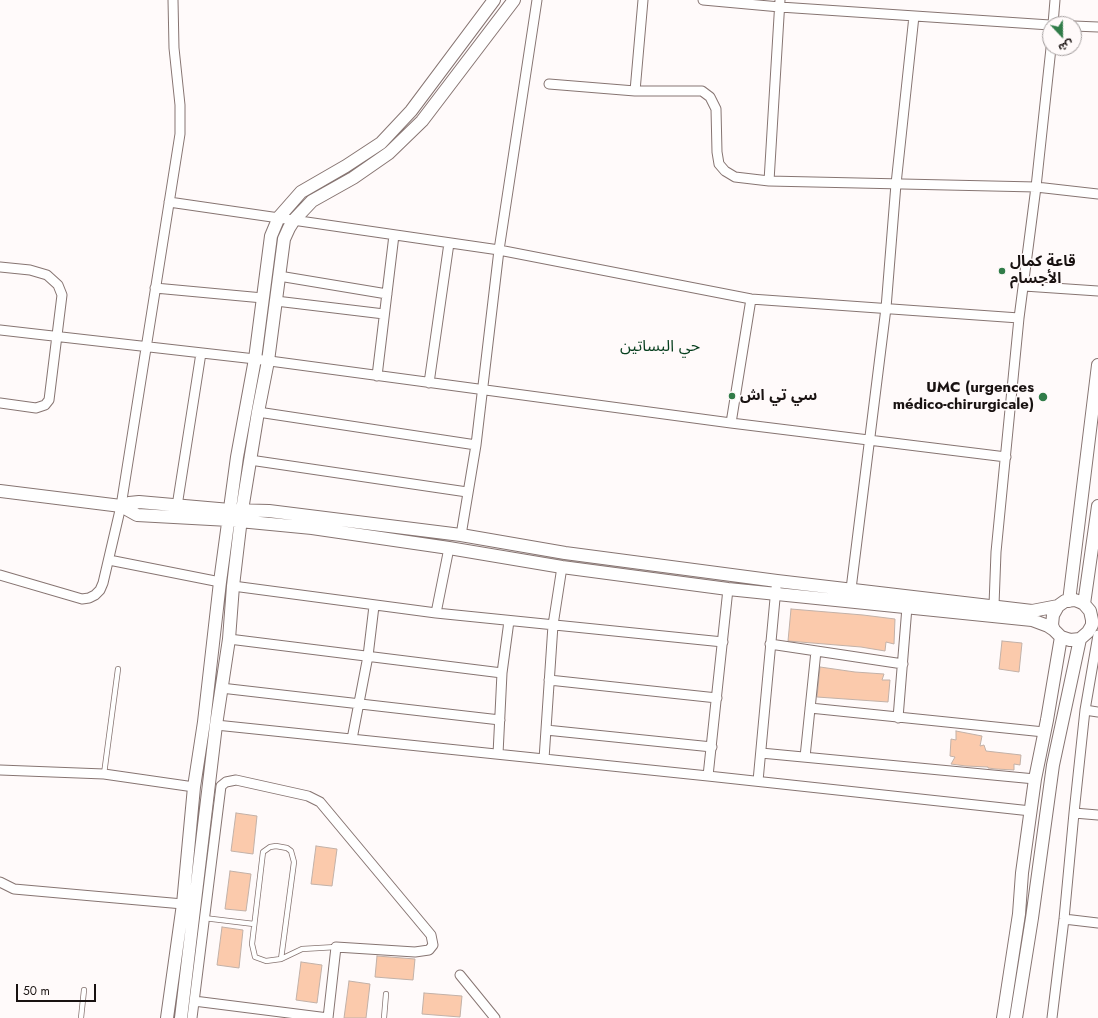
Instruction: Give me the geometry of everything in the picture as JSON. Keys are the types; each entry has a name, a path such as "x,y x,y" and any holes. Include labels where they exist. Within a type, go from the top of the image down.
{"main road":[{"path":"181,1018 216,725 229,639 233,586 237,458 255,359 271,236 279,217 301,192 346,166 381,143 386,138 411,111 494,0"},
{"path":"167,1018 183,904 194,786 204,722 220,582 235,515 250,460 268,361 284,239 294,220 312,201 353,178 390,152 416,126 514,0"},
{"path":"1069,600 1098,365"},
{"path":"0,490 121,506 138,515 235,515 269,511 461,536 565,553 777,581 994,605 1032,611 1058,606 1069,600 1084,604 1091,614 1096,629 1088,632 1080,639 1070,640 1044,624 1032,620 728,589 562,567 449,548 312,528 235,515 177,506 138,502 121,506"},
{"path":"1084,604 1098,506"},
{"path":"1003,1018 1019,914 1022,873 1030,812 1044,732 1058,634 1052,625 1053,615 1058,606"},
{"path":"1016,1018 1032,918 1053,765 1080,639"},
{"path":"1019,914 1032,918"}],"street":[{"path":"0,575 82,599 95,595 100,590 103,583 121,506 145,347 180,134 180,105 172,0"},
{"path":"461,536 476,445 499,250 536,0"},
{"path":"635,91 643,0"},
{"path":"703,0 780,4 914,16 1042,24"},
{"path":"1054,16 1055,0"},
{"path":"769,181 780,4"},
{"path":"851,589 886,308 896,184 914,16"},
{"path":"1082,27 1098,28"},
{"path":"994,605 996,552 1019,318 1036,187 1050,56"},
{"path":"550,84 635,91 702,91 710,97 716,109 717,152 719,164 725,171 735,177 769,181 1036,187 1098,194"},
{"path":"169,202 499,250 751,298 1019,318"},
{"path":"377,376 394,235"},
{"path":"429,383 449,243"},
{"path":"0,267 30,270 41,273 58,285 62,295 49,400 45,405 36,408 0,403"},
{"path":"279,276 387,294"},
{"path":"1024,286 1098,291"},
{"path":"155,288 263,298"},
{"path":"732,423 751,298"},
{"path":"276,301 384,314"},
{"path":"0,330 255,359 732,423 1006,457"},
{"path":"177,506 201,354"},
{"path":"258,412 476,445"},
{"path":"250,460 468,492"},
{"path":"436,614 449,548"},
{"path":"109,560 220,582"},
{"path":"544,759 553,625 562,567"},
{"path":"758,782 777,581"},
{"path":"233,586 436,614 722,642"},
{"path":"708,776 728,589"},
{"path":"352,739 368,656 374,606"},
{"path":"898,718 907,607"},
{"path":"498,754 502,673 509,621"},
{"path":"1052,1018 1096,629"},
{"path":"229,639 502,673"},
{"path":"770,644 903,664"},
{"path":"805,758 816,651"},
{"path":"549,680 717,698"},
{"path":"222,688 500,720"},
{"path":"810,708 1044,732"},
{"path":"1086,710 1098,712"},
{"path":"216,725 708,776 1030,812"},
{"path":"546,730 712,747"},
{"path":"761,753 1035,779"},
{"path":"0,770 104,774 194,786"},
{"path":"192,1018 194,1001 204,918 221,786 226,782 236,780 308,796 320,802 431,935 433,945 429,950 415,952 336,947 328,1018 194,1001"},
{"path":"1074,813 1098,815"},
{"path":"0,882 14,889 183,904"},
{"path":"1064,919 1098,923"},
{"path":"460,976 495,1018"}],"lane":[{"path":"104,774 118,668"},
{"path":"282,959 294,862 291,851 287,848 276,846 270,847 262,852 252,944 255,957 266,961 282,959 302,949 336,947"},
{"path":"204,918 254,924"},
{"path":"81,1018 84,990"},
{"path":"384,1018 386,994"}],"building":[{"path":"791,609 895,619 894,644 886,642 885,651 861,647 788,641"},
{"path":"1002,641 1022,643 1019,672 999,669"},
{"path":"820,667 884,674 882,680 890,680 888,702 817,697"},
{"path":"956,731 982,736 980,746 984,745 986,751 1021,755 1020,765 1014,764 1014,770 951,764 955,757 950,756 951,739 956,740"},
{"path":"236,813 257,816 253,854 231,851"},
{"path":"316,846 337,849 332,886 311,884"},
{"path":"230,871 251,874 246,911 225,909"},
{"path":"222,927 243,930 239,968 217,965"},
{"path":"377,956 415,959 413,980 375,977"},
{"path":"301,962 322,965 317,1003 296,1000"},
{"path":"349,981 370,984 366,1018 344,1018"},
{"path":"424,993 462,996 460,1017 422,1014"}],"place":[{"name":"قاعة كمال الأجسام","path":"1002,271"},
{"name":"سي تي اش","path":"732,396"},
{"name":"UMC (urgences médico-chirurgicale)","path":"1043,397"}],"district":[{"name":"حي البساتين","path":"660,347"}]}
